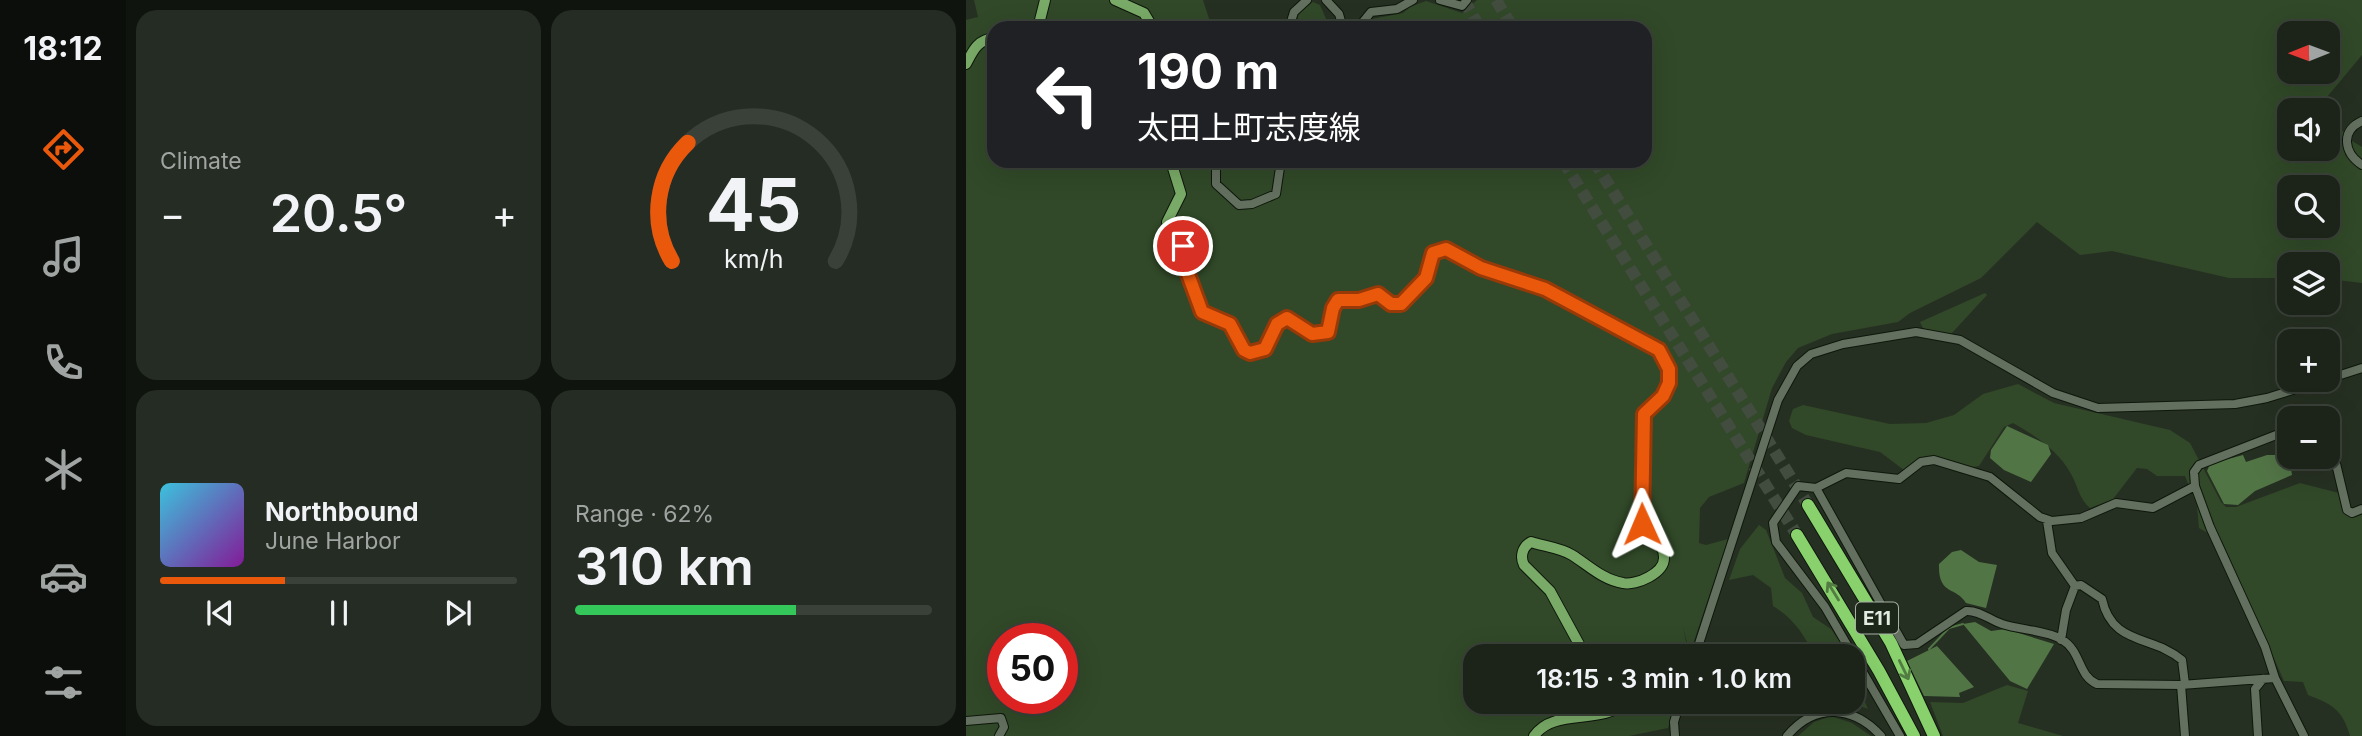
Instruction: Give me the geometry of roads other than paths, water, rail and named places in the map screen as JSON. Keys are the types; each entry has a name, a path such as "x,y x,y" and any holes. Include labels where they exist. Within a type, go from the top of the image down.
{"highway":[{"name":"E11","path":"1808,505 1891,643 1934,736"},
{"name":"E11","path":"1797,535 1853,625 1914,736"}],"main road":[{"path":"1040,21 1045,0"},
{"path":"1115,0 1144,13 1149,21"},
{"path":"966,64 975,47 987,40"},
{"path":"1173,168 1181,194 1167,222 1183,246 1198,306 1202,312 1230,324 1244,350 1250,353 1265,349 1277,324 1287,318 1312,334 1328,332 1333,308 1338,300 1359,300 1378,294 1391,304 1401,304 1426,278 1433,253 1446,249 1481,268 1545,289 1659,350 1669,369 1669,383 1663,396 1644,414 1640,510 1645,530 1662,549 1664,556 1661,567 1638,582 1625,584 1604,576 1571,554 1531,542 1523,550 1524,565 1550,591 1579,644"},
{"path":"1534,736 1540,728 1556,721 1600,714"}],"street":[{"path":"1291,21 1294,12 1305,0"},
{"path":"1326,0 1339,14 1341,21"},
{"path":"1364,21 1371,12 1397,9 1412,0"},
{"path":"1440,0 1462,6 1467,0"},
{"path":"2362,121 2351,128 2346,141 2350,154 2362,165"},
{"path":"1216,168 1216,184 1239,205 1252,204 1276,194 1280,168"},
{"path":"1699,644 1778,400 1792,373 1811,354 1903,333 1941,334 1977,347 2053,393 2098,408 2235,404 2286,392"},
{"path":"2340,375 2362,368"},
{"path":"2277,435 2199,465 2194,472 2195,486 2265,648 2275,678 2304,736"},
{"path":"1900,736 1825,607 1776,542 1773,523 1798,486 1815,488 1846,474 1899,479 1921,462 1934,460 1990,477 2047,521 2052,553 2075,586"},
{"path":"2337,469 2347,510 2352,513 2362,509"},
{"path":"2047,521 2081,517 2116,503 2152,508 2195,486"},
{"path":"1815,488 1904,645 1917,644 1966,611 1972,611 2000,623 2061,639 2081,660 2082,673 2086,680 2097,684 2183,685 2275,678"},
{"path":"2075,586 2081,585 2102,599 2105,615 2116,628 2182,660 2185,736"},
{"path":"2061,639 2066,610 2075,586"},
{"path":"2258,736 2255,689 2263,679"},
{"path":"1787,736 1807,719 1830,712 1859,716 1881,736"},
{"path":"1675,736 1676,714"},
{"path":"966,721 991,717 1001,719 1004,727 999,736"}],"waterway":[{"path":"1929,649 1949,628 1963,624"}],"tunnel":[{"path":"1464,0 1476,21"},
{"path":"1496,0 1509,21"},
{"path":"1567,168 1797,535"},
{"path":"1598,168 1808,505"}]}
